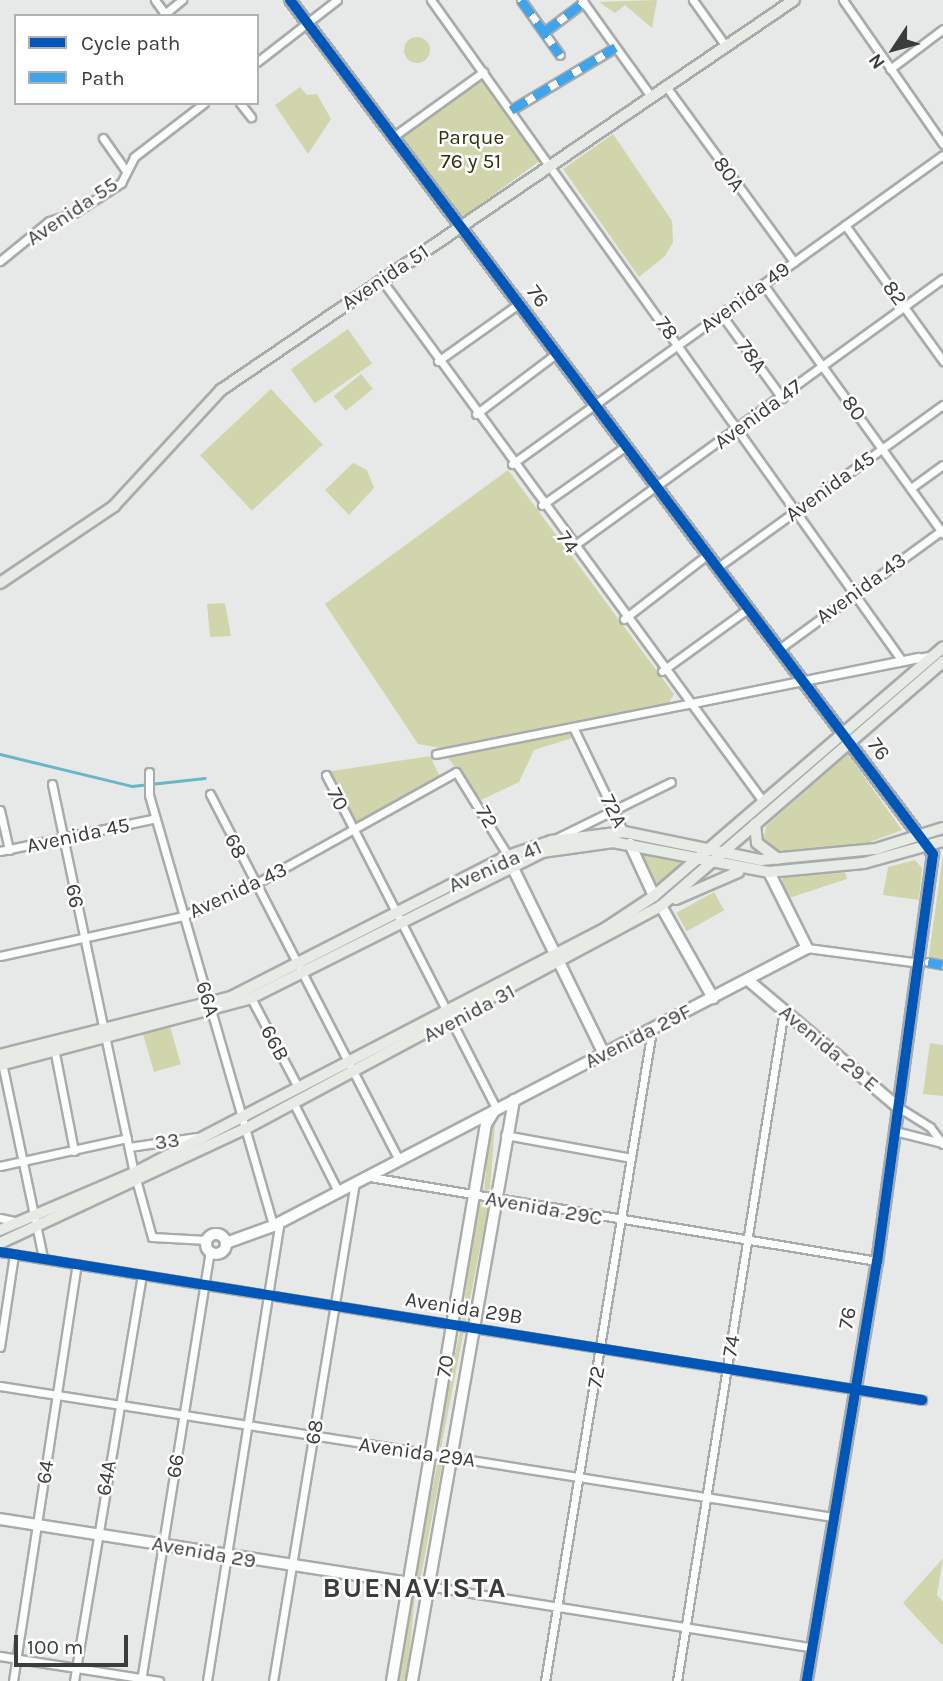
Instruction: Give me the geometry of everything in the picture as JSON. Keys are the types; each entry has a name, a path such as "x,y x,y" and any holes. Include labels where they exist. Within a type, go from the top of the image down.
{"main road":[{"name":"Avenida 51","path":"0,583 114,506 221,390 550,163 794,0"},
{"path":"706,851 841,731 943,647"},
{"path":"709,864 943,662"},
{"path":"755,824 757,843 778,859"},
{"path":"706,851 778,859 827,857 924,835 943,828"},
{"name":"Avenida 41","path":"1,1059 251,998 398,917 551,841 624,832 706,851"},
{"path":"709,864 741,871 769,872 864,863 943,841"},
{"name":"Avenida 41","path":"510,860 572,846 629,844 709,864"},
{"name":"Avenida 31","path":"658,901 706,851"},
{"name":"Avenida 31","path":"0,1243 35,1222 245,1129 452,1023 658,901 709,864"},
{"path":"658,901 741,871"},
{"name":"Avenida 31","path":"135,1178 205,1136 446,1010 558,959"},
{"name":"Avenida 41","path":"211,1008 300,969"},
{"name":"Avenida 31","path":"0,1230 20,1222 35,1222"}],"street":[{"path":"165,14 182,0"},
{"name":"76","path":"290,0 802,680 924,835 928,847 931,878 924,963 898,1107 877,1261 807,1681"},
{"path":"259,60 338,0"},
{"name":"78","path":"430,0 857,590 900,658"},
{"path":"521,0 560,55"},
{"path":"693,0 725,45"},
{"path":"842,0 943,144"},
{"path":"544,32 583,1 650,95"},
{"path":"890,69 943,29"},
{"path":"511,110 616,47"},
{"path":"394,136 483,72"},
{"name":"80A","path":"665,85 794,262"},
{"name":"Avenida 55","path":"0,261 49,221 121,183 125,169 202,105"},
{"path":"242,105 251,117"},
{"path":"103,138 125,169"},
{"name":"Avenida 49","path":"512,464 943,155"},
{"name":"82","path":"845,225 943,361"},
{"name":"Avenida 47","path":"572,547 782,398 943,278"},
{"name":"74","path":"382,279 624,619 686,704 762,800"},
{"name":"80","path":"763,284 942,531"},
{"path":"438,361 520,303"},
{"name":"78A","path":"721,314 782,398"},
{"path":"476,414 556,353"},
{"name":"Avenida 45","path":"718,567 943,405"},
{"path":"542,505 626,446"},
{"path":"911,488 943,465"},
{"name":"Avenida 43","path":"779,649 942,531"},
{"path":"624,619 708,554"},
{"path":"662,671 749,608"},
{"path":"802,680 943,653"},
{"path":"436,754 900,658 931,656"},
{"name":"72A","path":"573,727 658,901 713,998"},
{"name":"66A","path":"149,772 149,795 241,1117 276,1224 271,1297 207,1681"},
{"name":"Avenida 43","path":"0,956 184,916 255,884 456,772"},
{"name":"72","path":"456,772 510,860 604,1054"},
{"name":"70","path":"326,775 446,1010"},
{"path":"551,841 671,782"},
{"name":"66","path":"52,784 135,1178 152,1237 207,1240"},
{"name":"68","path":"210,794 398,1159"},
{"path":"0,810 9,850"},
{"name":"Avenida 45","path":"0,851 64,840 156,818"},
{"path":"769,872 807,948 943,965"},
{"name":"Avenida 29F","path":"367,1176 807,948"},
{"name":"Avenida 29 E","path":"748,979 898,1107 930,1127 942,1143"},
{"name":"66B","path":"251,998 298,1087"},
{"name":"74","path":"677,1681 784,1010"},
{"path":"452,1023 496,1108 506,1119"},
{"name":"72","path":"545,1681 652,1030"},
{"path":"54,1048 74,1151"},
{"path":"1,1059 43,1258"},
{"name":"70","path":"412,1681 495,1199 506,1119 515,1099"},
{"path":"293,1104 338,1191"},
{"name":"70","path":"392,1681 486,1124 496,1108"},
{"name":"Avenida 29 E","path":"895,1131 942,1143"},
{"path":"505,1135 631,1158"},
{"name":"33","path":"129,1147 205,1136"},
{"path":"0,1166 127,1138"},
{"path":"226,1243 217,1234 207,1240 210,1252 222,1252 226,1243 276,1224 367,1176"},
{"name":"Avenida 29C","path":"367,1176 619,1221 877,1261"},
{"name":"68","path":"273,1681 355,1182"},
{"path":"0,1218 20,1222"},
{"name":"Avenida 29B","path":"0,1252 855,1392 922,1400"},
{"name":"66","path":"141,1680 160,1545 210,1252"},
{"path":"0,1347 14,1254"},
{"name":"64","path":"13,1681 78,1264"},
{"name":"64A","path":"74,1681 142,1275"},
{"name":"Avenida 29A","path":"0,1386 183,1419 450,1456 706,1499 833,1517"},
{"name":"Avenida 29","path":"0,1519 292,1567 428,1586"},
{"path":"428,1586 813,1648"},
{"path":"0,1656 159,1681"}],"green space":[{"path":"657,0 652,28 625,5 615,13 599,2"},
{"path":"417,37 426,41 430,50 426,59 417,63 408,59 404,50 408,41"},
{"name":"Parque 76 y 51","path":"482,78 541,160 459,220 399,138"},
{"path":"300,87 307,95 317,94 331,119 308,154 275,105"},
{"path":"613,134 672,221 673,242 665,256 639,277 563,169"},
{"path":"348,329 372,363 315,404 291,369"},
{"path":"361,374 373,389 346,411 334,396"},
{"path":"271,389 323,445 252,511 200,455"},
{"path":"353,463 367,470 374,488 349,515 325,490"},
{"path":"508,470 674,694 668,704 566,723 572,738 534,750 519,782 481,800 440,748 418,744 325,604"},
{"path":"225,603 231,636 210,637 207,604"},
{"path":"848,754 902,830 862,845 779,851 763,843 766,826"},
{"path":"430,756 440,777 355,826 326,772"},
{"path":"630,844 695,861 654,896"},
{"path":"943,854 943,965 928,962"},
{"path":"915,860 922,868 919,900 883,895 888,867"},
{"path":"845,872 847,879 789,898 781,883 783,877"},
{"path":"714,892 724,910 687,931 676,913"},
{"path":"169,1023 181,1064 154,1072 142,1031"},
{"path":"930,1043 943,1045 943,1096 923,1094"},
{"path":"495,1125 490,1189 484,1192 490,1129"},
{"path":"483,1202 488,1207 441,1448 435,1443 461,1327 477,1206"},
{"path":"438,1461 442,1465 420,1581 413,1577"},
{"path":"943,1558 937,1595 943,1602 943,1646 903,1603"},
{"path":"415,1594 407,1681 397,1681 410,1597"}],"waterway":[{"path":"0,754 132,786 205,778"}],"marked path":[{"path":"521,0 560,55"},
{"path":"544,32 584,2"},
{"path":"511,110 616,47"},
{"path":"928,962 943,965"}],"cycle path":[{"path":"290,0 933,854 877,1261 807,1681"},
{"path":"0,1252 922,1400"}],"district":[{"name":"BUENAVISTA","path":"415,1588"}]}
